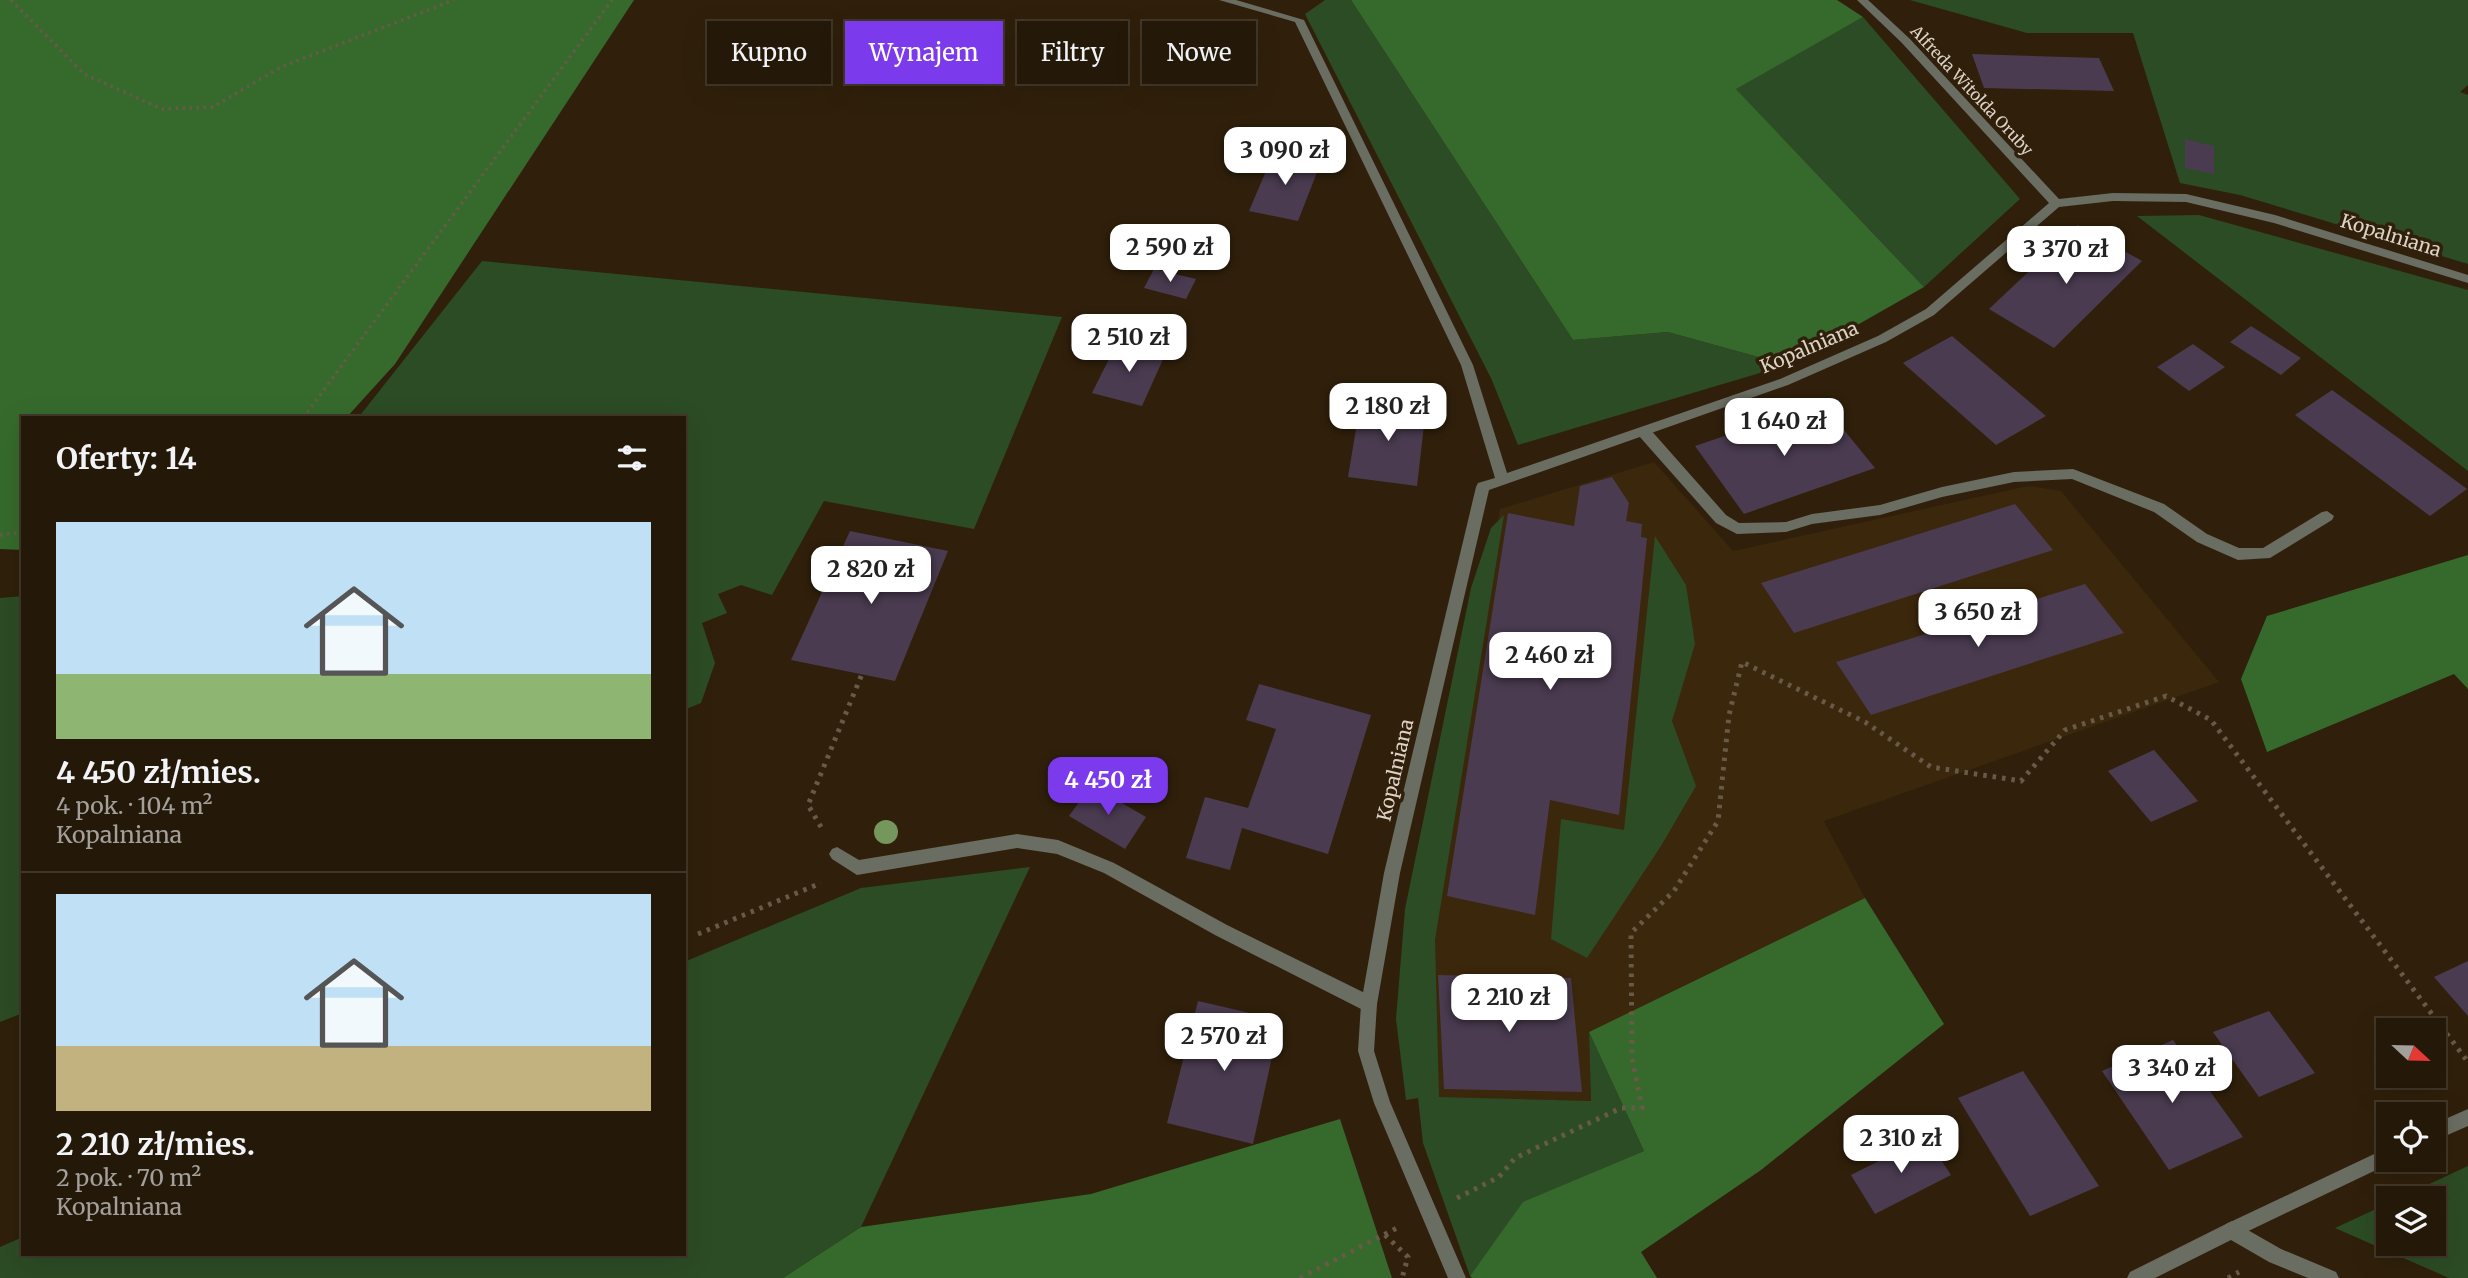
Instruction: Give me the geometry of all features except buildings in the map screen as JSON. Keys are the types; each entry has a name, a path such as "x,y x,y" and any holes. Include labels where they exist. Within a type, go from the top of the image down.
{"street":[{"path":"1224,0 1298,20 1467,365 1502,479"},
{"name":"Alfreda Witolda Oruby","path":"1862,0 1905,40 2056,203"},
{"name":"Kopalniana","path":"1457,1278 1382,1103 1366,1051 1369,1004 1392,873 1483,486 1784,382 1912,324 1949,296 2056,203 2113,197 2186,198 2275,219 2468,279"},
{"path":"1644,432 1721,519 1737,529 1786,527 1812,519 1880,510 1942,492 2014,477 2073,474 2159,508 2202,538 2238,554 2265,554 2327,516"},
{"path":"837,854 858,868 1017,841 1058,847 1109,867 1221,930 1369,1004"},
{"path":"2446,1127 2468,1116"},
{"path":"2136,1278 2376,1161"},
{"path":"2232,1230 2275,1256 2330,1278"}],"path":[{"path":"11,0 84,74 162,109 213,107 281,67 454,0"},
{"path":"304,416 612,0"},
{"path":"0,534 21,532"},
{"path":"1499,1177 1515,1158 1621,1108 1642,1108 1632,1058 1631,933 1674,891 1718,821 1729,715 1742,662 1865,722 1931,767 2021,781 2065,730 2166,696 2211,720 2468,1062"},
{"path":"837,854 808,805 862,674"},
{"path":"698,934 858,868"},
{"path":"1300,1278 1385,1234 1408,1257 1402,1278"}],"shaded area":[{"path":"1654,462 1733,551 2028,486 2061,491 2219,682 1824,821 1865,898 1589,1032 1591,1101 1418,1097 1425,929 1500,509"}],"green space":[{"path":"0,0 634,0 395,364 348,416 21,416 21,550 0,549"},
{"path":"1325,0 1351,0 1573,340 1668,332 1787,365 1518,445 1491,378 1305,14"},
{"path":"1351,0 1837,0 1863,17 1736,89 1924,287 1787,365 1668,332 1573,340"},
{"path":"1910,0 2468,0 2468,85 2460,92 2468,95 2468,264 2240,195 2180,183 2133,33 2027,33"},
{"path":"1863,17 2020,199 1924,287 1735,88"},
{"path":"2199,215 2468,290 2468,471 2137,216"},
{"path":"482,261 1062,317 974,529 824,501 772,595 741,585 718,594 727,613 702,623 715,663 701,703 686,709 686,416 360,416"},
{"path":"1504,515 1435,940 1439,1097 1591,1101 1589,1032 1644,1151 1524,1202 1470,1276 1423,1143 1418,1098 1406,1100 1396,1019 1405,909 1471,588 1491,528"},
{"path":"1655,536 1686,585 1695,644 1672,721 1696,786 1661,846 1587,958 1551,939 1561,819 1624,830"},
{"path":"2468,555 2468,689 2454,674 2267,752 2241,679 2267,616"},
{"path":"21,596 21,1014 0,1022 0,598"},
{"path":"1030,867 861,1227 783,1278 0,1278 0,1247 21,1238 21,1256 686,1256 686,961 861,888"},
{"path":"1865,898 1944,1024 1761,1170 1641,1252 1657,1278 1470,1276 1523,1202 1644,1151 1589,1032"},
{"path":"1340,1119 1392,1278 783,1278 861,1227 1091,1194"},
{"path":"2468,1166 2468,1278 2449,1278 2399,1256 2446,1256 2446,1186 2425,1186"},
{"path":"2376,1209 2376,1246 2335,1228"}]}
